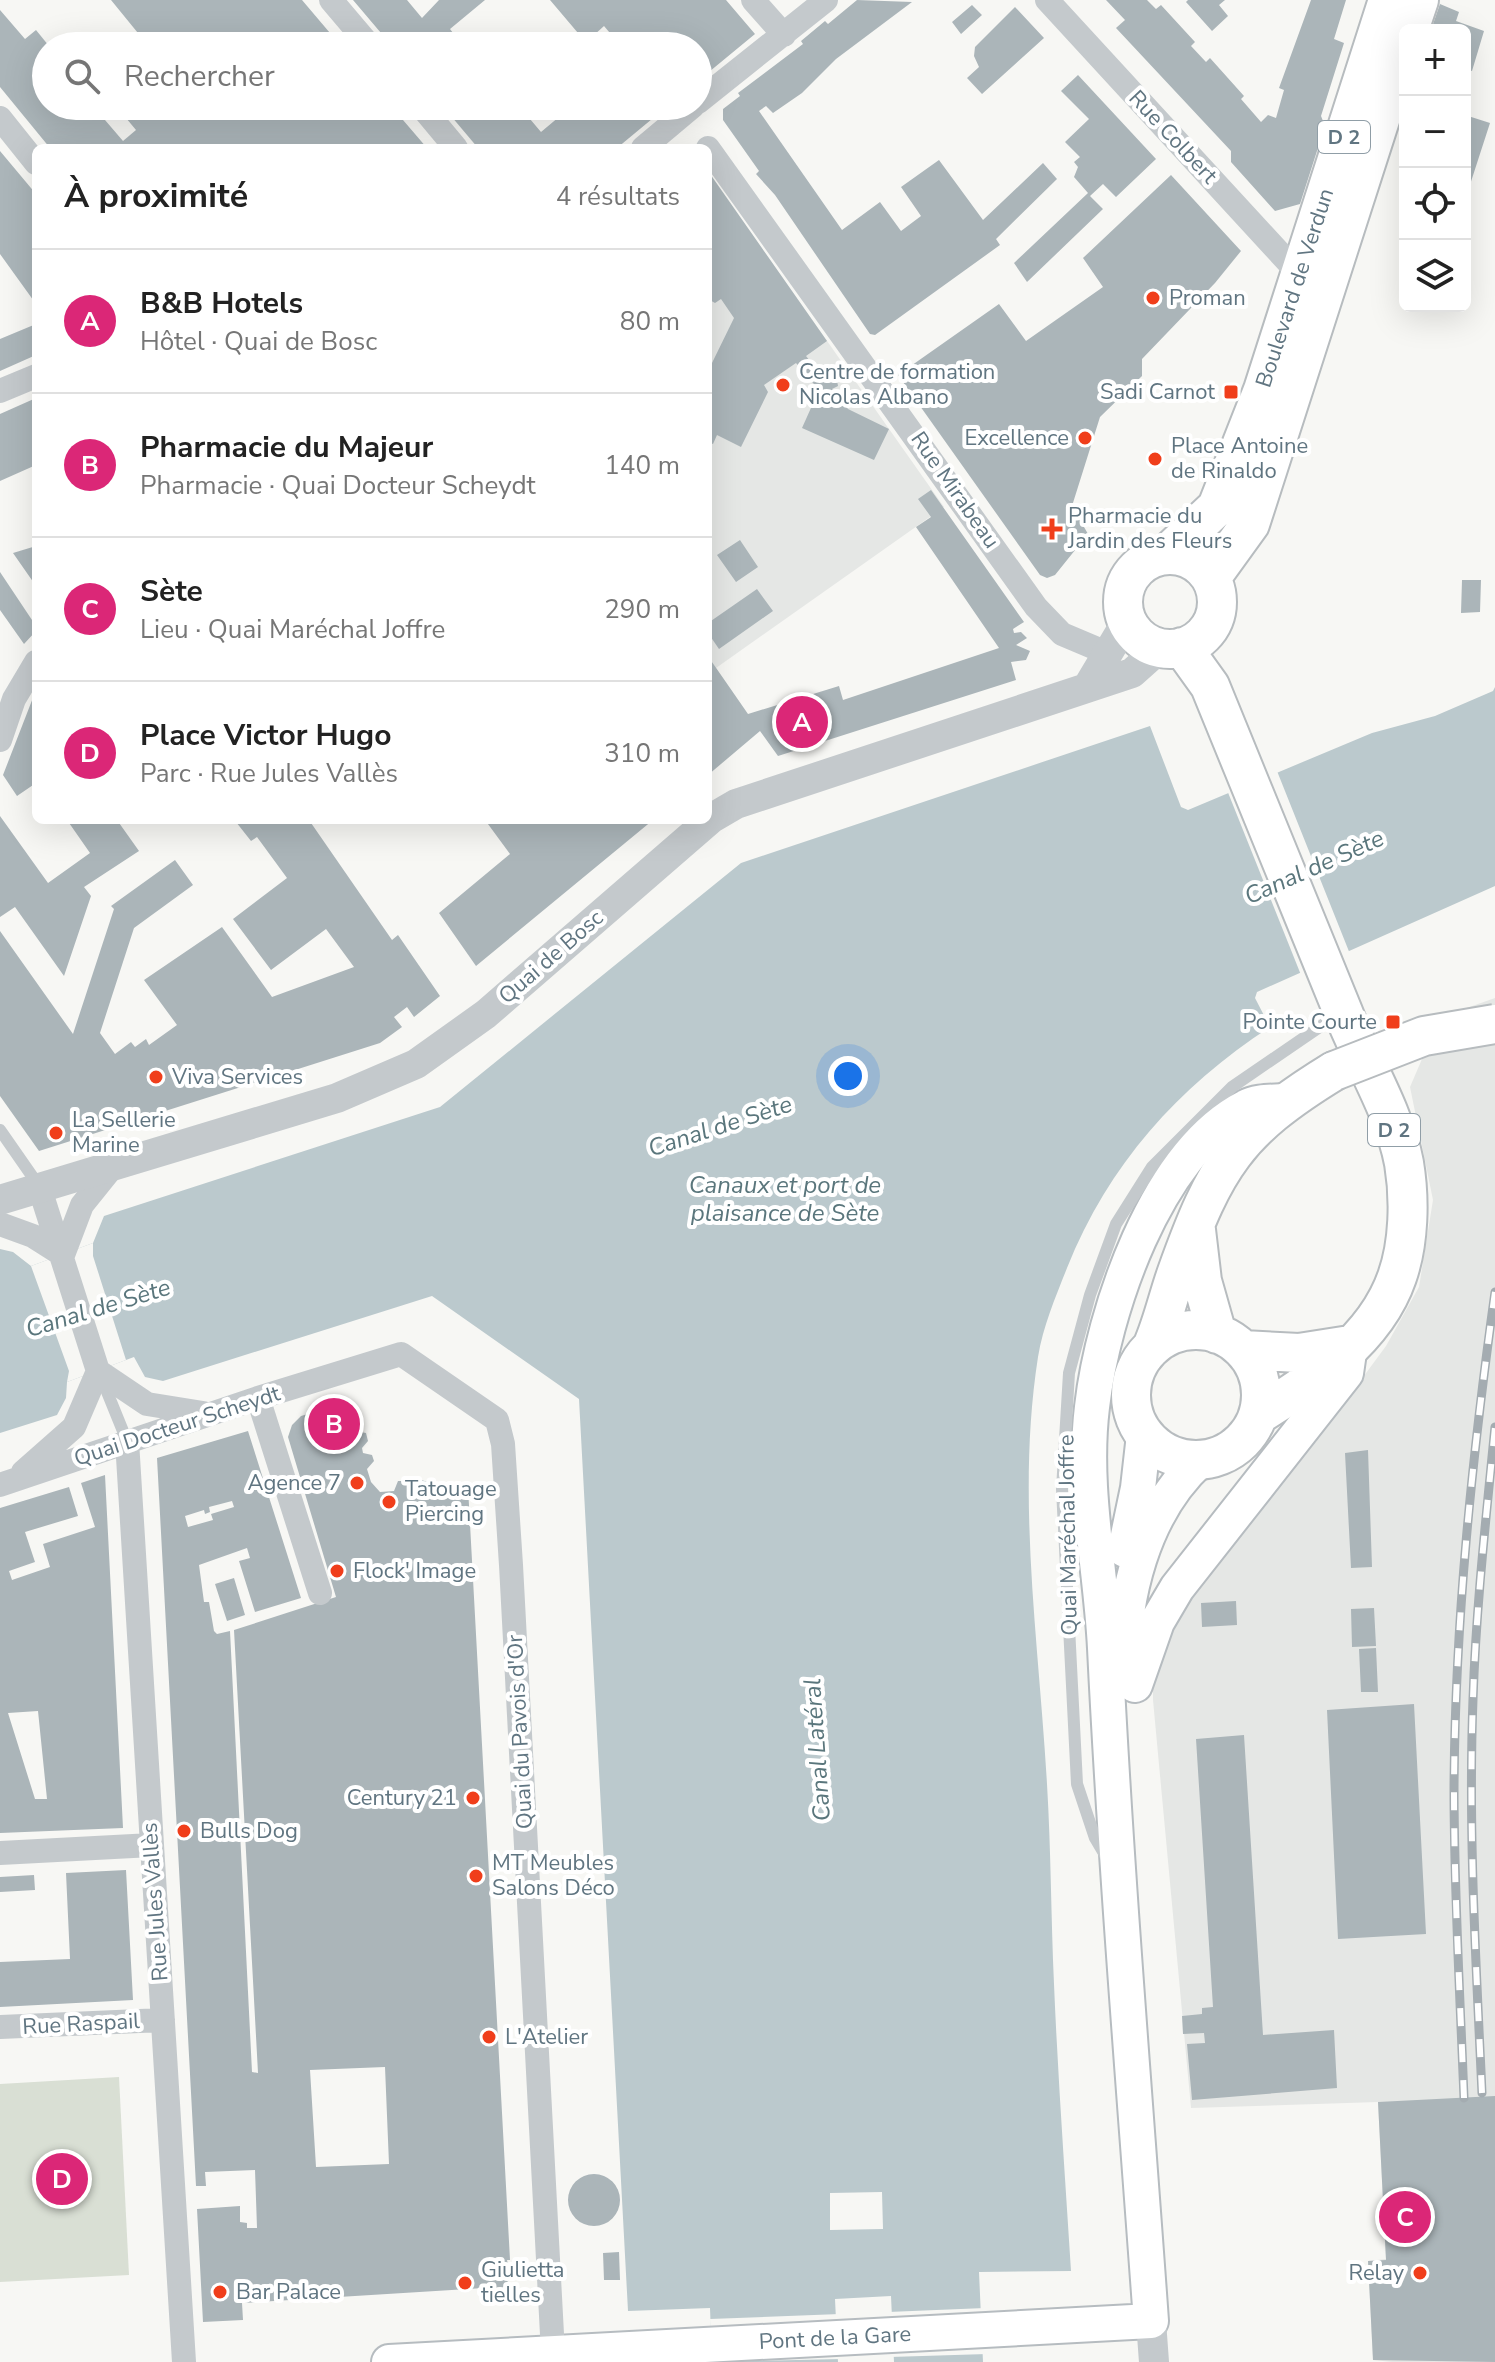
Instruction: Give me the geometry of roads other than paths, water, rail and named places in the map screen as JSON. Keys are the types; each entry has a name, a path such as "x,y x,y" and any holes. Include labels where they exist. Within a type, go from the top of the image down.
{"main road":[{"name":"Boulevard de Verdun","path":"1166,555 1217,507 1263,390 1388,0"},
{"path":"1411,24 1419,0"},
{"name":"Boulevard de Verdun","path":"1211,578 1250,524 1399,61"},
{"path":"1166,555 1192,560 1211,578 1217,604 1182,643 1136,633 1127,621 1125,592 1139,566 1166,555"},
{"name":"D 2","path":"1182,643 1210,686 1342,1011 1392,1124 1404,1164 1405,1241 1397,1277 1380,1314 1319,1376 1258,1415"},
{"path":"1196,1227 1202,1281 1230,1342 1259,1381 1258,1415 1249,1432 1219,1456 1200,1460 1167,1454 1144,1435 1132,1409 1131,1389 1136,1370 1152,1347 1211,1184 1225,1162 1240,1142 1284,1101 1334,1071 1424,1036 1495,1024"},
{"path":"1105,1641 1091,1510 1091,1411 1106,1324 1116,1291 1149,1218 1207,1138 1246,1107 1284,1101"},
{"path":"1123,1720 1157,1622 1177,1588 1346,1373 1350,1345 1299,1353 1230,1342 1192,1330 1175,1333 1152,1347"},
{"path":"1105,1641 1138,1488 1144,1435"},
{"name":"Quai Maréchal Joffre","path":"1132,2097 1146,2065 1123,1720 1123,1661 1141,1549 1157,1513 1185,1474 1200,1460"},
{"name":"Quai Maréchal Joffre","path":"1105,1641 1116,1871 1151,2321"},
{"name":"Pont de la Gare","path":"389,2362 554,2357 711,2344 1151,2321"}],"street":[{"path":"331,0 358,32"},
{"path":"753,0 784,35"},
{"path":"712,91 826,0"},
{"name":"Rue Colbert","path":"1047,0 1299,274"},
{"path":"0,118 32,158"},
{"path":"433,120 453,144"},
{"path":"648,144 676,120"},
{"name":"Rue Mirabeau","path":"696,120 706,144"},
{"name":"Rue Mirabeau","path":"712,154 1036,607 1062,634 1107,653"},
{"path":"0,391 32,378"},
{"path":"1087,688 1127,621"},
{"name":"Quai de Bosc","path":"712,818 736,804 1132,673 1182,643"},
{"path":"0,740 14,699 32,669"},
{"name":"Quai de Bosc","path":"0,1200 337,1098 416,1064 486,1014 705,824"},
{"path":"63,1255 82,1205 115,1164"},
{"path":"39,1186 98,1371 147,1404 210,1414"},
{"path":"0,1224 33,1236 63,1255"},
{"name":"Quai Docteur Scheydt","path":"6,1483 258,1398 401,1354"},
{"name":"Quai du Pavois d'Or","path":"401,1354 497,1420 503,1444 554,2357"},
{"path":"6,1483 74,1427 98,1371"},
{"path":"258,1398 320,1593"},
{"name":"Rue Jules Vallès","path":"127,1441 184,2362"},
{"path":"0,1853 152,1845"},
{"name":"Rue Raspail","path":"0,2027 163,2020"},
{"path":"1151,2321 1154,2362"}],"lane":[{"name":"Quai Maréchal Joffre","path":"1116,1871 1095,1838 1077,1784 1062,1489 1069,1373 1116,1224 1152,1167 1232,1087 1342,1011"},
{"path":"0,1130 39,1186"},
{"path":"98,1371 127,1441"}],"water":[{"name":"Canaux et port de plaisance de Sète","path":"1495,687 1495,886 1257,992 1255,998 1270,1027 1205,1076 1176,1103 1125,1162 1084,1230 1043,1334 1032,1410 1029,1516 1047,1784 1056,2020 1071,2271 979,2272 983,2362 894,2362 891,2296 835,2299 838,2362 712,2362 710,2308 628,2311 579,1399 432,1296 163,1381 145,1377 134,1357 67,1382 66,1398 57,1415 0,1433 0,1249 13,1252 31,1266 93,1243 104,1216 440,1107 741,863 1150,726 1181,807 1188,810 1372,733 1435,716 1493,691","holes":["882,2192 883,2229 830,2230 830,2193"]}],"railway":[{"path":"1464,2098 1455,1866 1455,1726 1466,1540 1495,1292"},
{"path":"1482,2093 1471,1798 1476,1631 1495,1427"}],"place":[{"name":"Proman","path":"1153,298"},
{"name":"Centre de formation Nicolas Albano","path":"783,385"},
{"name":"Sadi Carnot","path":"1231,392"},
{"name":"Excellence","path":"1085,438"},
{"name":"Place Antoine de Rinaldo","path":"1155,459"},
{"name":"Pharmacie du Jardin des Fleurs","path":"1052,529"},
{"name":"B&B Hotels","path":"802,722"},
{"name":"Pointe Courte","path":"1393,1022"},
{"name":"Viva Services","path":"156,1077"},
{"name":"La Sellerie Marine","path":"56,1133"},
{"name":"Pharmacie du Majeur","path":"334,1424"},
{"name":"Agence 7","path":"357,1483"},
{"name":"Tatouage Piercing","path":"389,1502"},
{"name":"Flock' Image","path":"337,1571"},
{"name":"Century 21","path":"473,1798"},
{"name":"Bulls Dog","path":"184,1831"},
{"name":"MT Meubles Salons Déco","path":"476,1876"},
{"name":"L'Atelier","path":"489,2037"},
{"name":"Place Victor Hugo","path":"62,2179"},
{"name":"Sète","path":"1405,2217"},
{"name":"Relay","path":"1420,2273"},
{"name":"Giulietta tielles","path":"465,2283"},
{"name":"Bar Palace","path":"220,2292"}],"water label":[{"name":"Canal de Sète","path":"1314,867"},
{"name":"Canal de Sète","path":"720,1126"},
{"name":"Canal de Sète","path":"98,1308"},
{"name":"Canal Latéral","path":"817,1750"}]}
